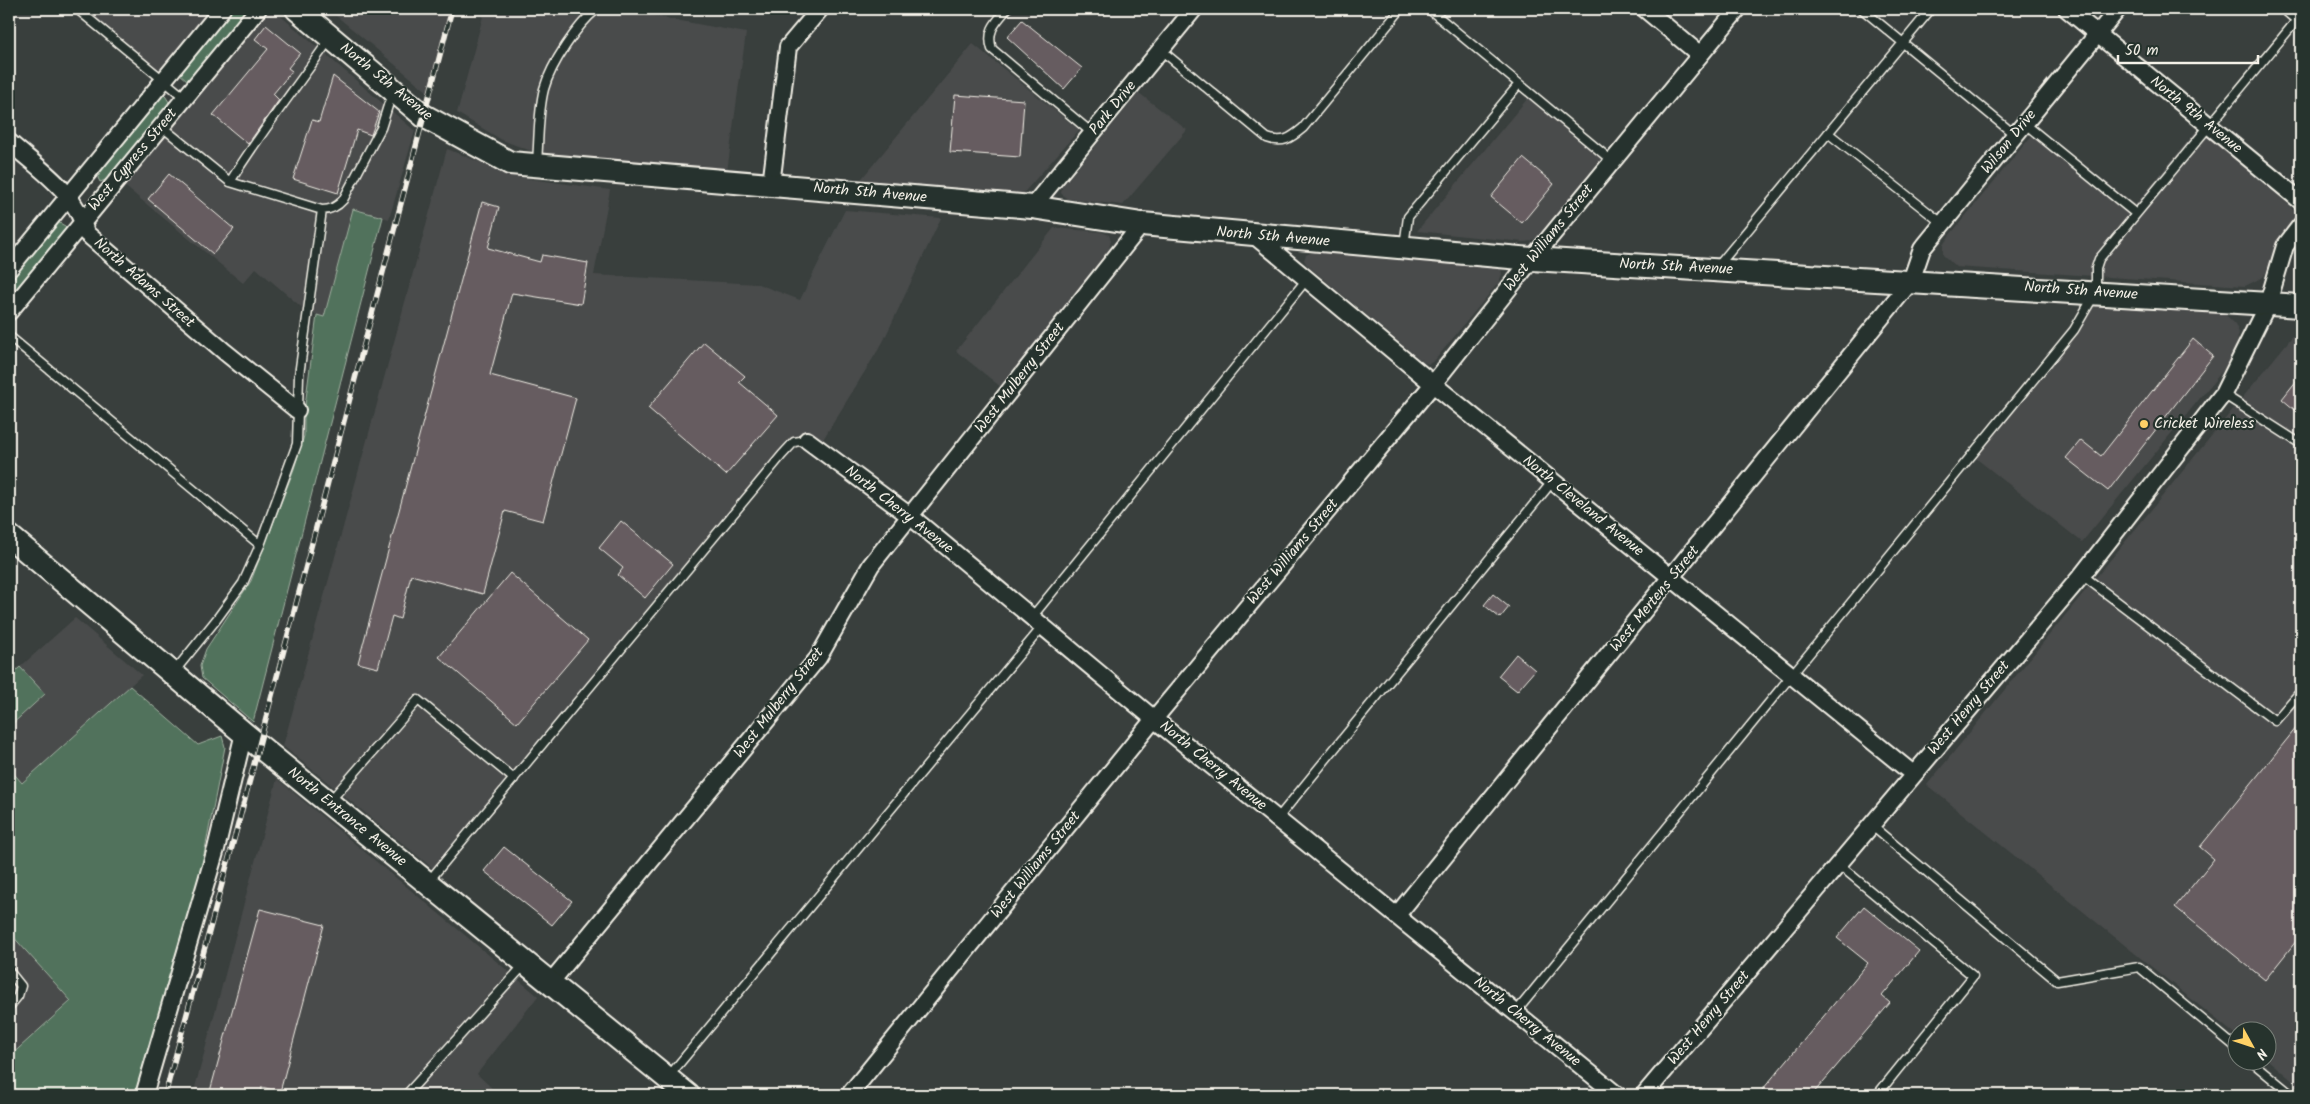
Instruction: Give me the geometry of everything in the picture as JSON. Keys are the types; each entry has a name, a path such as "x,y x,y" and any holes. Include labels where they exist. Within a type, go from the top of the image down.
{"street":[{"name":"West Cypress Street","path":"9,269 222,9"},
{"name":"West Cypress Street","path":"9,312 258,9"},
{"name":"North 5th Avenue","path":"297,9 424,116 510,163 1032,207 1142,224 1255,236 1532,259 2301,306"},
{"path":"771,185 788,47 820,9"},
{"path":"1645,9 1699,54"},
{"name":"West Williams Street","path":"849,1095 1154,719 1433,384 1532,259 1738,9"},
{"name":"North 9th Avenue","path":"2067,9 2301,201"},
{"name":"Wilson Drive","path":"1911,281 1922,249 2118,9"},
{"name":"Park Drive","path":"1032,207 1161,50 1190,10"},
{"name":"North Adams Street","path":"9,142 70,195 83,220 86,233 225,352 297,410"},
{"name":"West Mulberry Street","path":"550,983 818,658 871,565 1142,224"},
{"name":"West Henry Street","path":"1644,1095 2082,575 2223,394 2268,303 2274,276 2285,246 2301,224"},
{"name":"North Cleveland Avenue","path":"1255,236 1552,482 1913,774"},
{"name":"West Mertens Street","path":"1397,915 1911,281"},
{"name":"North Cherry Avenue","path":"807,440 910,516 1154,719 1617,1095"},
{"name":"North Entrance Avenue","path":"9,536 173,674 688,1095"},
{"path":"144,1095 216,850 244,732"}],"lane":[{"path":"77,9 184,98"},
{"path":"536,165 544,88 561,53 590,14 597,9"},
{"path":"1007,9 991,28 989,40 992,49 1092,133"},
{"path":"1161,50 1267,138 1276,142 1290,139 1303,128 1401,9"},
{"path":"1429,9 1612,161"},
{"path":"1862,9 1903,42 2136,214"},
{"path":"1715,270 1931,9"},
{"path":"1516,1012 2074,330 2096,292 2096,268 2099,259 2300,20 2283,9"},
{"path":"230,182 253,144 280,110 331,38"},
{"path":"1404,248 1408,217 1519,84"},
{"path":"161,126 230,182 322,210 338,206 343,200 381,128 393,89"},
{"path":"1828,133 1943,224"},
{"path":"173,674 216,620 242,583 260,545 297,444 297,410 304,331 322,210"},
{"path":"667,1078 1037,622 1307,279"},
{"path":"9,336 260,545"},
{"path":"2223,394 2301,444"},
{"path":"428,883 782,455 794,442 807,440"},
{"path":"1278,818 1552,482"},
{"path":"2082,575 2275,721 2301,691"},
{"path":"329,802 418,700 514,778"},
{"path":"1871,825 2058,981 2139,967 2228,1041"},
{"path":"1838,864 1973,976 1877,1095"},
{"path":"406,1095 526,963"},
{"path":"9,971 21,986 18,996 9,1006"},
{"path":"2264,1072 2292,1095"}],"shaded area":[{"path":"68,9 215,9 154,79"},
{"path":"328,9 449,9 428,92"},
{"path":"485,9 628,9 627,11 746,33 727,172 561,156 531,151 502,140 457,113"},
{"path":"276,12 415,131 389,219 353,209 324,317 306,311 256,268 243,283 122,184 263,14"},
{"path":"973,44 1079,130 1020,197 858,183"},
{"path":"1139,93 1187,130 1123,205 1067,199 1061,193 1062,187"},
{"path":"1528,98 1601,159 1537,237 1531,241 1524,242 1417,231"},
{"path":"2038,128 2135,205 2198,129 2289,205 2295,212 2294,220 2263,277 2245,286 1956,267 1943,255 1943,245"},
{"path":"447,149 517,177 610,190 594,275 758,284 800,300 845,210 941,218 883,342 822,441 810,434 801,436 789,444 435,870 283,746"},
{"path":"1054,228 1102,232 1109,235 1111,241 1109,249 1001,387 956,351"},
{"path":"1317,250 1496,265 1501,269 1502,274 1499,282 1435,360 1429,364 1423,362 1307,265 1304,260 1306,255"},
{"path":"2082,304 2217,311 2226,315 2235,324 2239,333 2234,354 2224,369 2082,542 1968,452 2073,322"},
{"path":"2296,332 2301,332 2301,1088 2278,1068 2278,1022 2228,1022 2228,1029 1927,785"},
{"path":"75,618 142,675 22,783 9,768 9,727 44,694 20,667"},
{"path":"277,779 538,996 477,1074 499,1095 193,1095"},
{"path":"9,932 71,1001 9,1057"}],"green space":[{"path":"233,9 249,9 188,81 179,73"},
{"path":"164,94 169,102 167,107 108,179 100,182 98,178 100,172"},
{"path":"353,209 383,217 253,722 202,678 200,666 206,649 251,581 294,469 304,436 304,413 317,315 324,317"},
{"path":"58,222 65,226 67,231 9,305 9,279"},
{"path":"20,667 45,694 9,727 9,677"},
{"path":"130,686 198,745 222,736 225,747 199,880 136,1095 9,1095 9,1057 71,1001 9,932 9,768 22,783"}],"building":[{"path":"1022,20 1082,68 1064,89 1007,37"},
{"path":"266,25 300,53 288,68 292,71 273,94 279,100 248,144 213,115 268,49 255,39"},
{"path":"333,76 379,112 371,135 357,130 338,193 293,179 312,120 319,122"},
{"path":"955,95 1024,100 1020,157 950,152"},
{"path":"1523,158 1554,184 1522,223 1491,197"},
{"path":"169,174 234,229 213,254 148,199"},
{"path":"482,202 499,207 488,248 540,262 542,255 588,263 581,304 512,293 490,375 576,398 543,521 505,511 483,594 411,575 400,619 392,616 378,668 358,663"},
{"path":"2193,339 2213,356 2108,491 2066,458 2081,440 2101,456"},
{"path":"704,342 745,376 739,382 778,415 726,475 648,408"},
{"path":"2301,375 2301,415 2282,399"},
{"path":"621,521 673,564 645,598 618,575 623,568 599,548"},
{"path":"510,573 588,640 517,723 439,657"},
{"path":"1493,594 1509,607 1500,618 1484,605"},
{"path":"1516,654 1535,670 1517,691 1498,676"},
{"path":"2301,722 2301,935 2265,980 2175,907 2214,859 2200,847"},
{"path":"504,847 572,901 552,925 484,871"},
{"path":"1864,906 1919,951 1882,996 1890,1003 1812,1095 1758,1095 1868,963 1837,938"},
{"path":"260,909 324,925 280,1092 262,1087 261,1095 209,1095"}],"railway":[{"path":"165,1095 243,806 452,9"}],"place":[{"name":"Cricket Wireless","path":"2144,424"}]}
